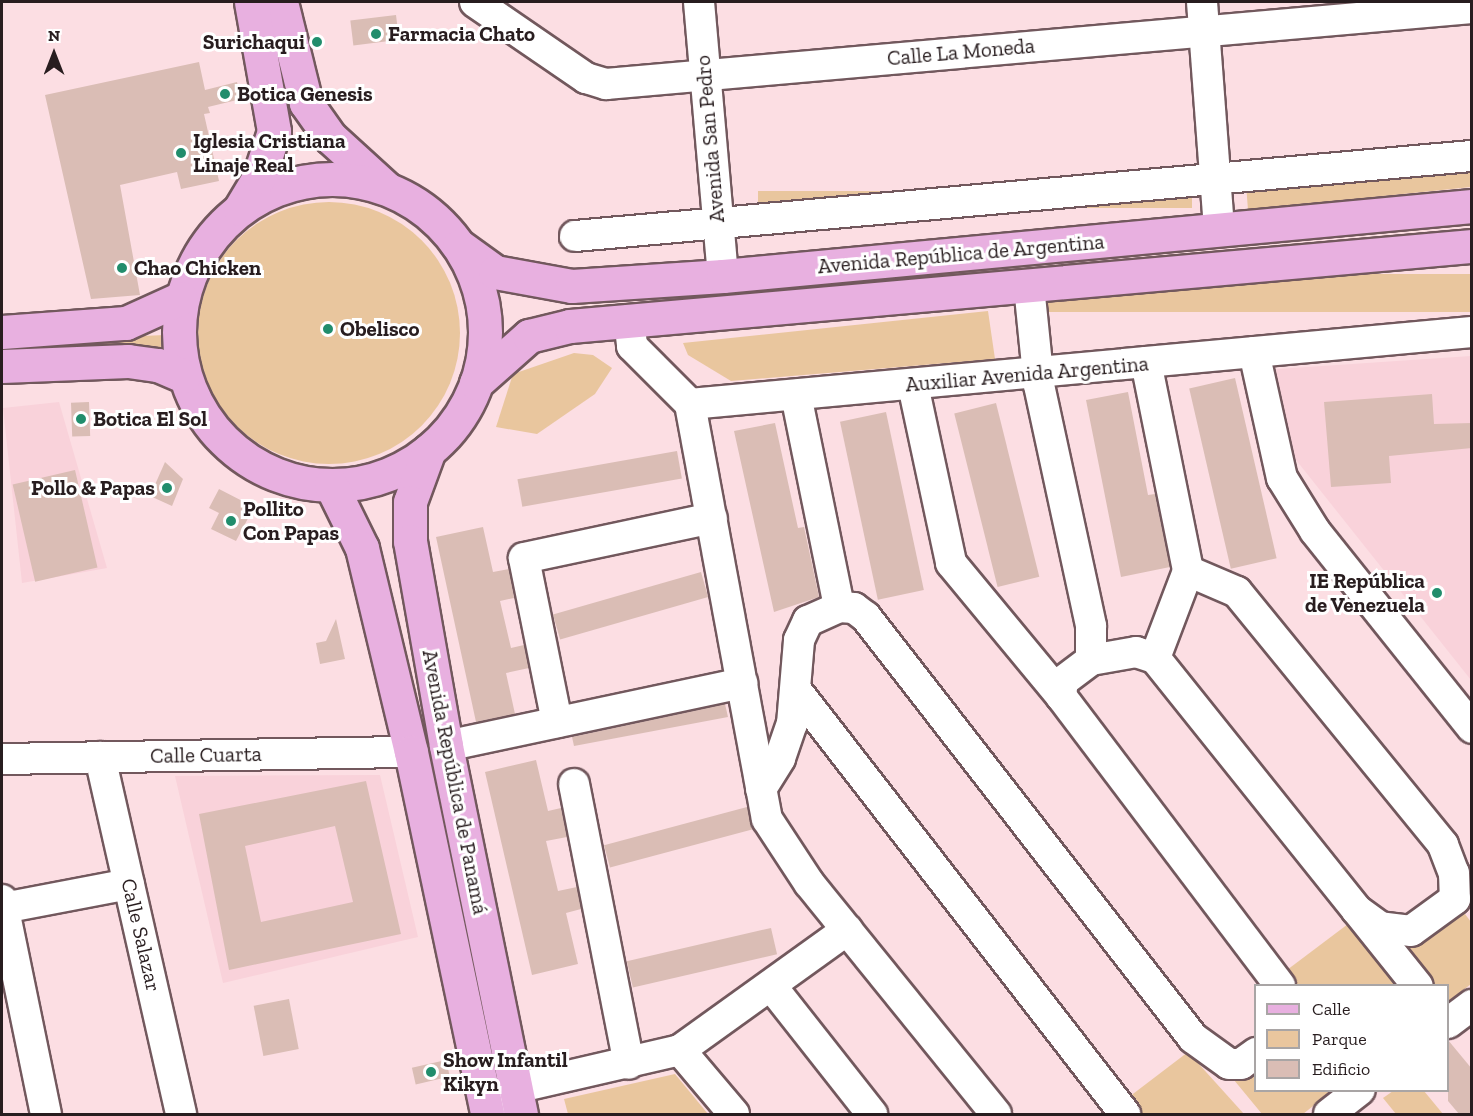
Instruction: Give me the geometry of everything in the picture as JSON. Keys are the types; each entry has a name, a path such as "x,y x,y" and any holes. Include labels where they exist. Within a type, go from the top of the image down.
{"main road":[{"path":"240,209 259,177 274,132 251,2"},
{"path":"281,2 306,103 330,137 388,189 440,223 459,246 476,278 484,313 485,348 477,383 449,431 429,450 383,476 332,485 293,480 248,459 225,442 200,412 184,376 178,337 181,298 193,264 213,234 240,209 278,189 311,180 346,180 388,189"},
{"name":"Avenida República de Argentina","path":"459,246 495,272 572,286 723,276 1472,206"},
{"name":"Avenida República de Argentina","path":"477,383 529,336 629,320 1472,246"},
{"path":"2,332 126,323 181,298"},
{"path":"2,366 128,361 158,365 184,376"},
{"name":"Avenida República de Panamá","path":"429,450 412,493 410,531 446,746 519,1101"},
{"name":"Avenida República de Panamá","path":"332,485 362,548 411,752 484,1113"}],"street":[{"name":"Calle La Moneda","path":"475,2 586,78 629,84 704,73 1472,8"},
{"name":"Avenida San Pedro","path":"699,2 723,276"},
{"path":"1202,2 1219,231"},
{"path":"575,236 718,226 1472,156"},
{"path":"1029,286 1037,373 1091,626 1091,660"},
{"path":"629,320 632,346 690,404 761,789 774,836 996,1114"},
{"name":"Auxiliar Avenida Argentina","path":"690,404 1472,332"},
{"path":"1254,352 1282,478 1315,531 1472,728"},
{"path":"1146,362 1188,571 1155,658"},
{"path":"913,385 951,563 1061,696 1278,984"},
{"path":"796,395 839,607"},
{"path":"557,722 524,558 712,518"},
{"path":"1188,571 1237,592 1443,845 1454,873 1455,899 1411,931 1380,927 1357,910"},
{"path":"761,789 786,741 796,690 799,640 808,621 839,607 854,608 866,617 1193,1038 1229,1064 1241,1064 1254,1054"},
{"path":"1061,696 1063,681 1091,660 1126,652 1155,658 1416,984"},
{"path":"446,746 742,683"},
{"path":"796,690 1125,1114"},
{"name":"Calle Cuarta","path":"2,759 411,752"},
{"name":"Calle Salazar","path":"100,757 181,1114"},
{"path":"574,784 628,1064"},
{"path":"46,1114 2,904 129,884"},
{"path":"484,1113 628,1064 680,1050 772,987 847,930"},
{"path":"772,987 872,1114"},
{"path":"1449,1022 1472,1005"},
{"path":"680,1050 734,1114"},
{"path":"1329,1114 1357,1092"}],"shaded area":[{"name":"IE República de Venezuela","path":"1471,356 1471,680 1277,436 1264,370"},
{"path":"59,402 107,568 22,583 3,408"},
{"path":"380,775 418,937 223,983 175,776"}],"green space":[{"path":"1471,165 1471,187 1248,210 1246,184"},
{"path":"758,191 1192,191 1192,208 758,208"},
{"path":"316,202 342,202 367,207 391,217 422,240 445,271 455,295 460,333 455,371 445,395 422,426 391,449 367,459 342,464 316,464 291,459 267,449 246,435 227,416 213,395 203,371 198,346 198,320 203,295 213,271 227,250 246,231 267,217 291,207"},
{"path":"1046,274 1471,274 1471,312 1046,312"},
{"path":"988,311 995,359 731,381 688,355 683,343"},
{"path":"165,335 161,353 2,357 2,342"},
{"path":"574,353 593,355 612,368 595,394 537,434 496,427 513,374"},
{"path":"1459,906 1471,922 1471,984 1449,1001 1449,984 1420,984 1383,933"},
{"path":"1356,918 1407,984 1286,984 1279,976"},
{"path":"1188,1052 1244,1114 1136,1114 1125,1100"},
{"path":"1254,1057 1254,1092 1331,1092 1303,1114 1262,1114 1229,1074"},
{"path":"675,1074 708,1114 568,1114 564,1099"},
{"path":"1392,1092 1425,1092 1443,1114 1396,1114 1383,1098"}],"building":[{"name":"Farmacia Chato","path":"396,15 399,40 353,45 350,21"},
{"path":"199,62 205,90 237,82 241,99 208,107 210,113 204,114 219,181 181,189 177,172 120,185 140,295 91,299 45,95"},
{"path":"1235,378 1277,558 1231,569 1189,389"},
{"path":"1128,392 1148,495 1155,494 1170,567 1121,577 1086,400"},
{"path":"1432,394 1434,424 1472,423 1472,448 1389,456 1391,483 1331,487 1324,402"},
{"name":"Botica El Sol","path":"89,402 90,436 72,437 71,403"},
{"path":"996,403 1039,577 998,587 954,413"},
{"path":"886,412 924,590 878,600 840,422"},
{"path":"775,423 798,528 804,527 819,597 774,612 734,431"},
{"path":"677,451 682,479 522,507 517,479"},
{"name":"Pollo & Papas","path":"165,462 183,479 172,506 150,496"},
{"path":"75,470 97,567 35,582 13,484"},
{"name":"Pollito Con Papas","path":"219,489 254,507 236,541 211,529 219,513 209,508"},
{"path":"483,527 493,572 509,569 514,598 500,601 511,648 524,645 529,668 506,673 515,714 476,722 436,537"},
{"path":"701,572 708,597 560,639 553,614"},
{"path":"336,619 345,659 320,664 316,643 326,641"},
{"path":"725,704 728,717 574,746 572,737"},
{"path":"536,760 548,811 561,808 567,837 546,841 558,891 577,887 581,909 566,913 578,964 532,975 485,772"},
{"path":"366,781 401,934 229,970 199,814","holes":["335,826 353,902 261,922 245,846"]},
{"path":"747,807 753,829 610,868 604,845"},
{"path":"771,928 777,954 633,988 627,961"},
{"path":"289,999 299,1049 263,1056 254,1006"},
{"path":"1449,1041 1472,1069 1472,1114 1459,1114 1448,1101"},
{"name":"Show Infantil Kikyn","path":"446,1060 450,1077 416,1084 412,1068"}],"place":[{"name":"Farmacia Chato","path":"376,34"},
{"name":"Surichaqui","path":"317,42"},
{"name":"Botica Genesis","path":"225,94"},
{"name":"Iglesia Cristiana Linaje Real","path":"181,153"},
{"name":"Chao Chicken","path":"122,268"},
{"name":"Obelisco","path":"328,329"},
{"name":"Botica El Sol","path":"81,419"},
{"name":"Pollo & Papas","path":"167,488"},
{"name":"Pollito Con Papas","path":"231,521"},
{"name":"IE República de Venezuela","path":"1437,593"},
{"name":"Show Infantil Kikyn","path":"431,1072"}]}
